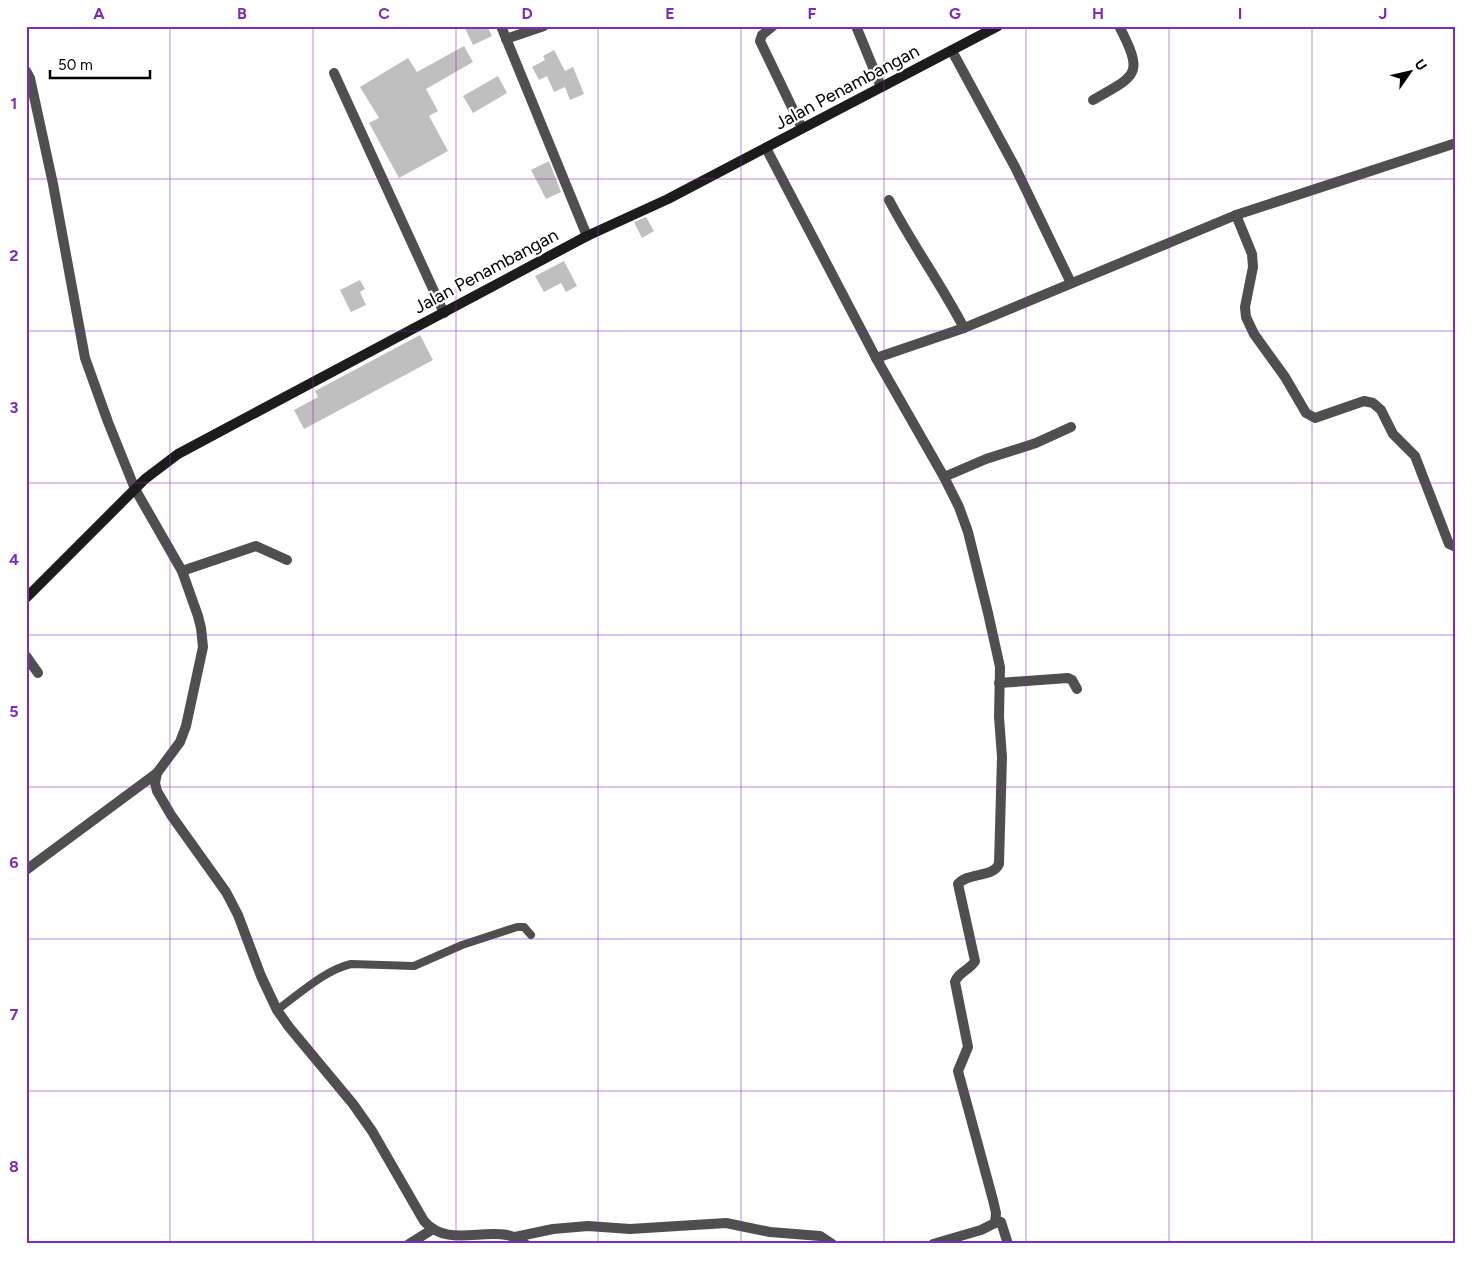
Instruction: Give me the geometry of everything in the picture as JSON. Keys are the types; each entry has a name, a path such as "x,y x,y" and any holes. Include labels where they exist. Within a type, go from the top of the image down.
{"street":[{"path":"501,26 587,236"},
{"path":"506,40 544,26"},
{"path":"773,26 762,35 760,41 802,128"},
{"path":"856,26 881,87"},
{"name":"Jalan Penambangan","path":"26,598 153,471 178,454 587,236 668,199 998,26"},
{"path":"1093,100 1127,80 1133,71 1134,59 1119,26"},
{"path":"952,51 1015,166 1071,283"},
{"path":"26,71 30,78 53,184 85,358 135,489 182,571 198,616 203,647 186,726 180,742 157,773 26,870"},
{"path":"334,73 444,312"},
{"path":"876,358 964,328 1236,215 1456,143"},
{"path":"766,148 876,358 959,507 968,532 1000,667 999,717 1002,758 999,864 996,870 968,878 958,884 975,961 972,966 958,976 955,982 968,1047 958,1071 993,1200 996,1213 995,1223"},
{"path":"889,200 908,236 946,293 964,328"},
{"path":"1236,215 1252,254 1253,267 1245,307 1246,317 1254,334 1293,390 1306,413 1315,418 1364,402 1373,403 1381,410 1393,434 1415,456 1449,544 1456,547"},
{"path":"944,477 986,459 1036,443 1071,427"},
{"path":"182,571 256,546 287,560"},
{"path":"26,656 38,672"},
{"path":"999,683 1068,678 1072,680 1076,689"},
{"path":"157,773 155,783 161,800 226,892 238,914 261,976 277,1010 353,1104 372,1131 417,1211 428,1226 450,1236 499,1234 515,1237 553,1229 588,1226 630,1229 726,1223 770,1232 820,1236 832,1244"},
{"path":"933,1244 980,1230 998,1221 1001,1222 1008,1244"},
{"path":"409,1244 433,1228"},
{"path":"515,1237 525,1244"}],"lane":[{"path":"277,1010 330,972 344,966 351,964 414,966 462,946 517,927 524,927 531,935"}],"building":[{"path":"464,26 487,26 492,36 473,45"},
{"path":"464,46 473,62 426,89 438,111 429,116 448,151 399,178 369,123 379,118 360,87 408,58 417,72"},
{"path":"554,50 565,71 573,67 584,94 570,100 565,87 554,92 547,76 539,80 532,67 545,60 543,56"},
{"path":"498,76 507,93 473,113 463,96"},
{"path":"549,161 561,192 546,199 531,170"},
{"path":"646,217 654,231 642,238 634,222"},
{"path":"564,261 577,286 566,292 561,283 544,292 535,276"},
{"path":"360,280 365,289 360,292 366,305 351,312 340,290"},
{"path":"420,335 433,360 304,429 294,410 318,397 315,391"}]}
